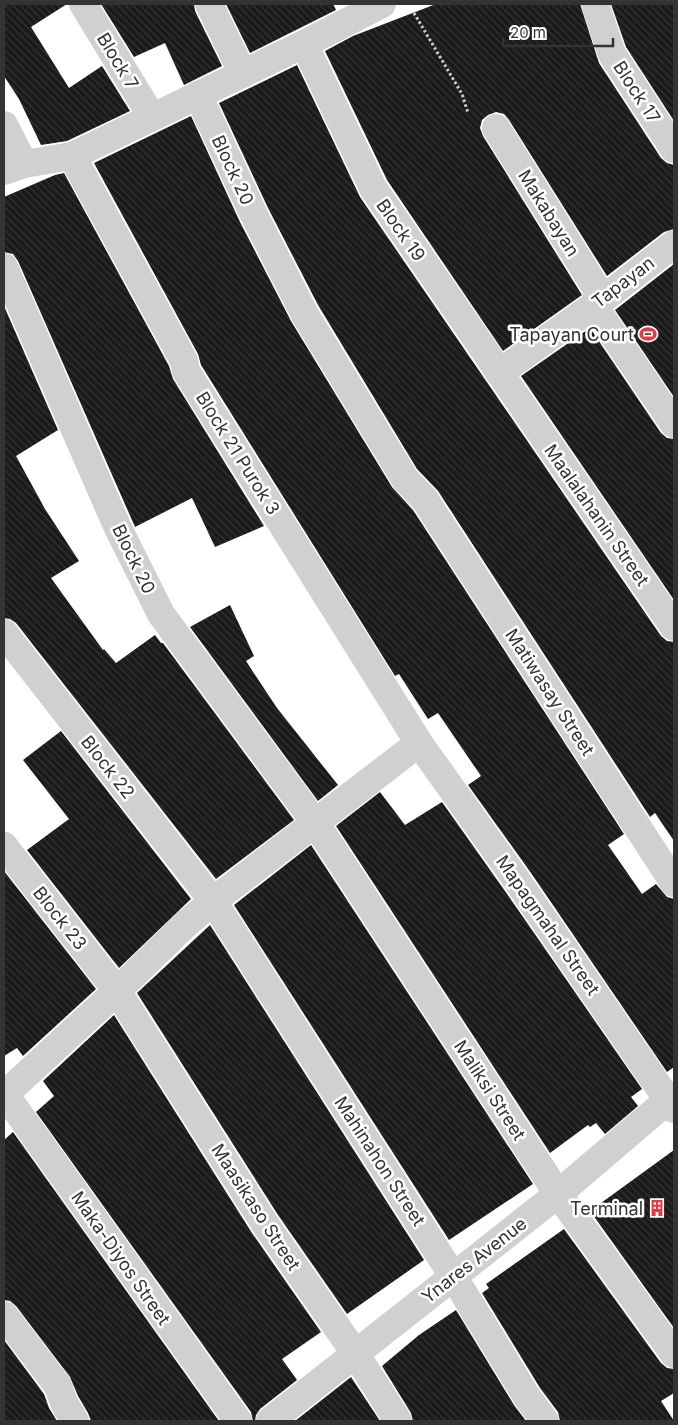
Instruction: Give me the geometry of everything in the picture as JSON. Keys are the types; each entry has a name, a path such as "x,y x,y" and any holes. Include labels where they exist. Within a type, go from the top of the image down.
{"street":[{"name":"Block 7","path":"83,4 152,117"},
{"path":"209,4 243,74"},
{"path":"4,125 14,168 72,156 304,44 347,12 382,4"},
{"name":"Block 17","path":"595,4 612,54 674,148"},
{"name":"Block 19","path":"304,44 373,188 520,404"},
{"name":"Block 20","path":"198,95 254,215 304,313 405,479 425,500"},
{"name":"Makabayan","path":"496,128 598,302 674,424"},
{"name":"Block 21 Purok 3","path":"72,156 184,361 186,371 418,743"},
{"name":"Tapayan","path":"499,373 598,302 674,244"},
{"name":"Block 20","path":"4,267 117,526 161,614 314,821"},
{"name":"Maalalahanin Street","path":"520,404 674,627"},
{"name":"Matiwasay Street","path":"425,500 674,883"},
{"name":"Block 22","path":"4,633 213,900"},
{"path":"4,1094 213,900 418,743"},
{"name":"Mapagmahal Street","path":"418,743 672,1101"},
{"name":"Maliksi Street","path":"314,821 558,1194 674,1354"},
{"name":"Block 23","path":"4,846 117,991"},
{"name":"Mahinahon Street","path":"213,900 453,1276 528,1398 545,1421"},
{"name":"Maasikaso Street","path":"117,991 265,1224 355,1353 398,1421"},
{"name":"Maka-Diyos Street","path":"4,1094 238,1421"},
{"name":"Ynares Avenue","path":"270,1421 558,1194 672,1101"},
{"path":"4,1315 58,1386 64,1403 75,1421"}],"path":[{"path":"414,12 462,94"}],"building":[{"path":"4,4 67,4 31,27 69,88 102,66 130,111 67,141 41,145 19,99 4,76"},
{"path":"101,4 194,4 195,11 222,66 184,85 165,43 134,57"},
{"path":"226,4 333,4 336,10 250,53"},
{"path":"436,4 580,4 599,63 661,158 667,163 674,165 674,229 664,232 607,276 509,120 504,114 496,112 482,120 480,128 483,136 582,295 503,351 387,180 325,51 353,36"},
{"path":"611,4 674,4 674,121 626,47"},
{"path":"297,65 360,197 661,636 667,641 674,642 674,841 655,813 650,817 438,491 417,469 318,305 268,208 219,103"},
{"path":"191,116 240,222 291,321 392,487 413,510 624,834 608,845 642,894 656,884 667,897 674,899 674,1067 667,1072 531,873 468,785 481,776 438,713 428,719 399,674 395,676 201,365 198,354 94,163"},
{"path":"64,173 169,366 173,379 264,526 215,547 192,498 135,527 18,261 13,254 4,252 4,197"},
{"name":"Tapayan Court","path":"674,264 674,397 615,310"},
{"path":"4,306 58,430 16,456 45,509 79,561 51,578 103,650 116,663 155,635 163,643 294,820 216,879 16,623 4,618"},
{"path":"590,328 661,433 667,438 674,439 674,600 521,376"},
{"path":"230,605 254,656 246,661 277,708 338,785 318,801 190,627"},
{"path":"61,731 191,899 119,968 27,850 69,819 23,760"},
{"path":"380,792 405,825 442,802 642,1089 631,1097 638,1106 605,1134 596,1123 590,1127 588,1125 550,1153 336,826"},
{"path":"311,845 533,1184 449,1240 234,905"},
{"path":"4,871 96,989 23,1056 17,1048 4,1056"},
{"path":"210,925 424,1260 347,1314 278,1215 137,993"},
{"path":"114,1015 252,1233 321,1332 282,1359 297,1380 260,1409 255,1421 253,1421 251,1412 36,1112 54,1096 43,1081"},
{"path":"13,1132 219,1421 91,1421 70,1377 16,1306 10,1301 4,1300 4,1140"},
{"path":"674,1150 674,1328 590,1211"},
{"path":"564,1229 661,1363 667,1368 674,1369 674,1393 661,1401 674,1421 560,1421 558,1412 540,1388 482,1293 489,1288 486,1284"},
{"path":"456,1310 514,1405 526,1421 413,1421 411,1413 382,1366 419,1335"},
{"path":"4,1340 44,1394 49,1408 57,1421 4,1421"},
{"path":"351,1377 380,1421 295,1421"}],"place":[{"name":"Tapayan Court","path":"648,334"},
{"name":"Terminal","path":"657,1208"}]}
